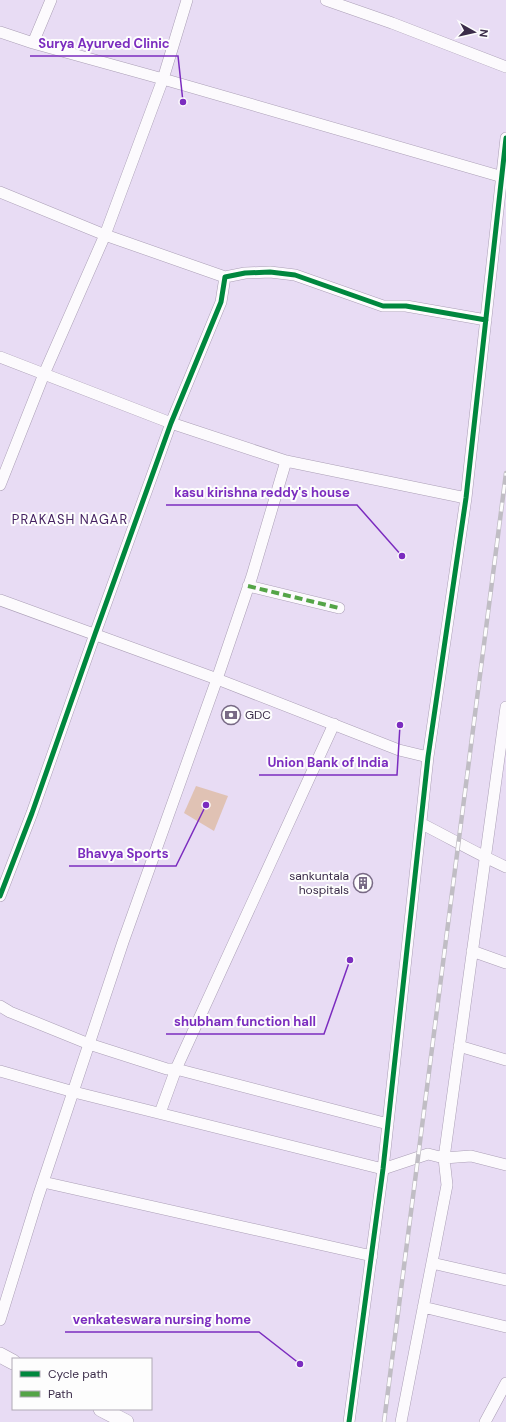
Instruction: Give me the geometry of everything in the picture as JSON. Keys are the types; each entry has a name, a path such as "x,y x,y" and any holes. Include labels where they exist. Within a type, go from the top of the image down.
{"main road":[{"path":"0,1355 12,1361"},
{"path":"104,1410 126,1422"}],"street":[{"path":"33,43 51,0"},
{"path":"0,485 44,374 105,236 163,79 187,0"},
{"path":"326,0 392,23 506,67"},
{"path":"0,32 33,43 163,79 504,178"},
{"path":"349,1422 383,1169 422,824 428,757 466,498 504,178 506,138"},
{"path":"0,192 105,236 225,277 245,272 270,272 295,275 383,306 406,306 486,320"},
{"path":"0,896 32,813 171,423 221,302 225,277"},
{"path":"0,357 171,423 286,461 466,498"},
{"path":"0,1320 43,1182 125,934 217,680 248,586 286,461"},
{"path":"248,586 339,608"},
{"path":"0,600 95,634 399,750 428,757"},
{"path":"401,1422 447,1185 444,1158 506,707"},
{"path":"160,1113 176,1069 334,724"},
{"path":"422,824 449,837 485,858 506,867"},
{"path":"472,951 506,963"},
{"path":"0,1006 10,1012 89,1044 168,1069 176,1069 388,1124"},
{"path":"459,1046 506,1060"},
{"path":"0,1072 74,1092 383,1169 428,1154 444,1158 471,1156 506,1165"},
{"path":"43,1182 372,1256"},
{"path":"432,1263 506,1280"},
{"path":"423,1307 506,1327"},
{"path":"485,1422 506,1383"}],"shaded area":[{"path":"196,786 228,796 214,831 184,813"}],"railway":[{"path":"384,1422 506,473"}],"marked path":[{"path":"248,586 339,608"}],"cycle path":[{"path":"349,1422 383,1169 428,757 466,498 506,138"},
{"path":"0,896 32,813 171,423 221,302 225,277 245,273 270,272 295,275 383,306 406,306 486,320"}],"place":[{"name":"Surya Ayurved Clinic","path":"183,102"},
{"name":"kasu kirishna reddy's house","path":"402,556"},
{"name":"GDC","path":"231,715"},
{"name":"Union Bank of India","path":"400,725"},
{"name":"Bhavya Sports","path":"206,805"},
{"name":"sankuntala hospitals","path":"363,883"},
{"name":"shubham function hall","path":"350,960"},
{"name":"venkateswara nursing home","path":"300,1364"}],"district":[{"name":"PRAKASH NAGAR","path":"70,519"}]}
